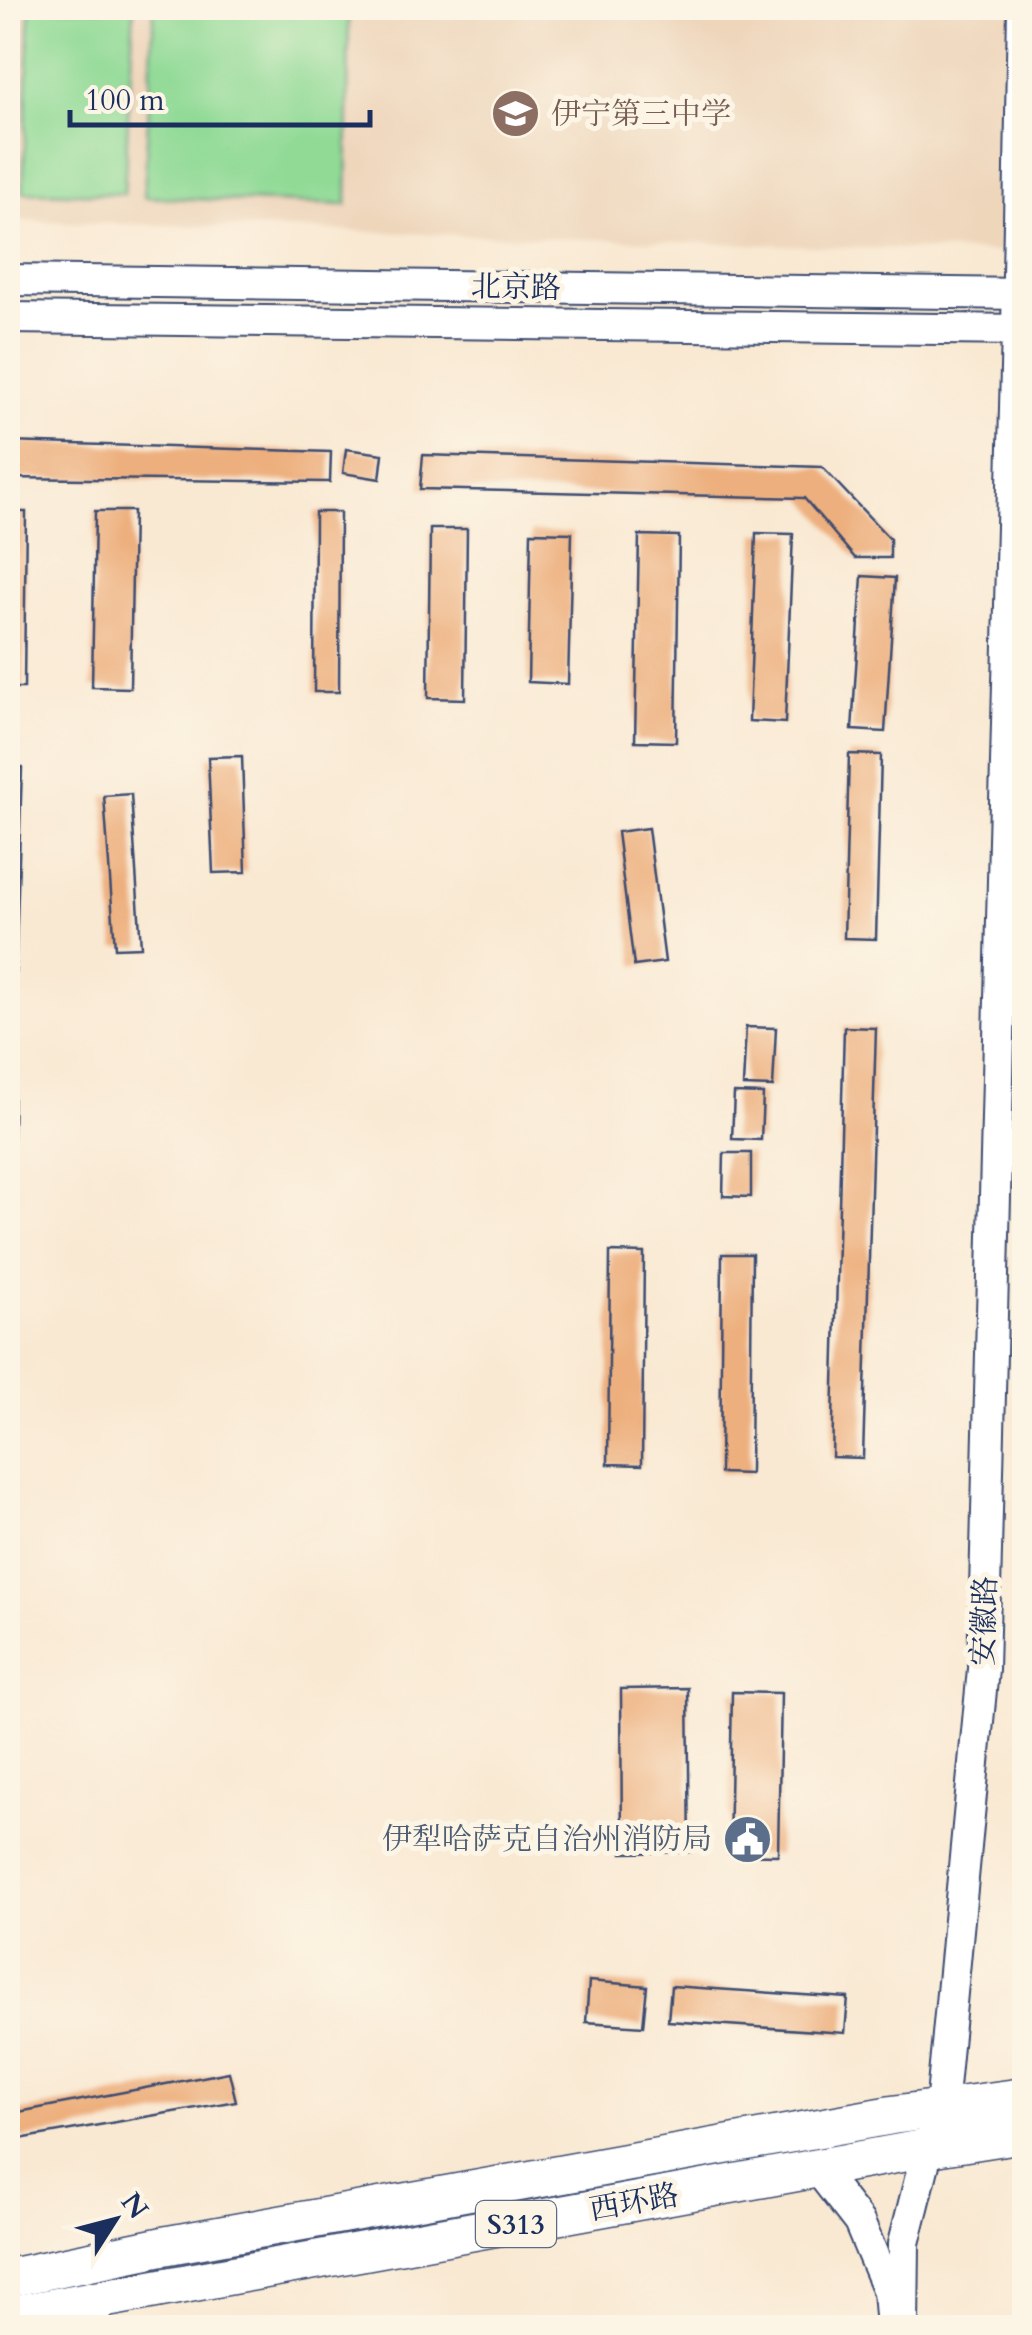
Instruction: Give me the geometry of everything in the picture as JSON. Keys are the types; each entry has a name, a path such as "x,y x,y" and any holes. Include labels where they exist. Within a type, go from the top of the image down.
{"main road":[{"name":"西环路","path":"8,2278 892,2115 1024,2097"},
{"name":"西环路","path":"8,2316 94,2314 818,2169 1024,2132"}],"street":[{"name":"安徽路","path":"903,2328 904,2243 941,2108 983,1669 1010,1152 1023,8"},
{"name":"北京路","path":"8,280 1021,294"},
{"name":"北京路","path":"8,318 1021,329"},
{"path":"818,2169 859,2222 888,2291 890,2328"}],"shaded area":[{"name":"伊宁第三中学","path":"8,8 1024,8 1024,253 8,220"}],"green space":[{"path":"30,8 134,8 124,194 23,192"},
{"path":"154,8 349,8 347,205 144,197"}],"building":[{"path":"8,442 331,452 330,482 8,478"},
{"path":"346,449 383,454 380,479 343,473"},
{"path":"423,455 822,467 890,539 890,558 855,558 804,498 420,489"},
{"path":"95,511 133,511 130,688 92,687"},
{"path":"8,512 26,512 24,688 8,688"},
{"path":"315,512 340,512 339,692 314,692"},
{"path":"430,529 467,529 465,699 428,698"},
{"path":"531,532 572,533 568,684 528,682"},
{"path":"756,533 793,534 785,723 749,721"},
{"path":"639,535 679,536 676,742 635,741"},
{"path":"862,576 895,578 885,732 852,730"},
{"path":"849,754 881,755 876,939 844,938"},
{"path":"242,756 246,872 213,873 208,757"},
{"path":"8,766 22,767 15,983 8,982"},
{"path":"131,794 141,947 115,948 104,796"},
{"path":"648,828 665,962 634,966 617,832"},
{"path":"746,1027 776,1028 773,1087 743,1086"},
{"path":"844,1027 876,1028 863,1458 832,1457"},
{"path":"8,1084 14,1084 11,1229 8,1229"},
{"path":"734,1093 763,1094 761,1140 732,1139"},
{"path":"724,1153 751,1153 751,1197 723,1196"},
{"path":"610,1252 644,1253 642,1465 608,1464"},
{"path":"722,1254 752,1254 750,1474 720,1473"},
{"path":"688,1688 690,1852 622,1853 621,1689"},
{"path":"732,1692 781,1693 778,1855 729,1854"},
{"path":"589,1981 647,1986 643,2026 586,2022"},
{"path":"671,1986 848,1998 845,2033 668,2021"},
{"path":"229,2072 236,2101 8,2141 8,2114"}],"place":[{"name":"伊宁第三中学","path":"516,114"},
{"name":"伊犁哈萨克自治州消防局","path":"747,1839"}]}
